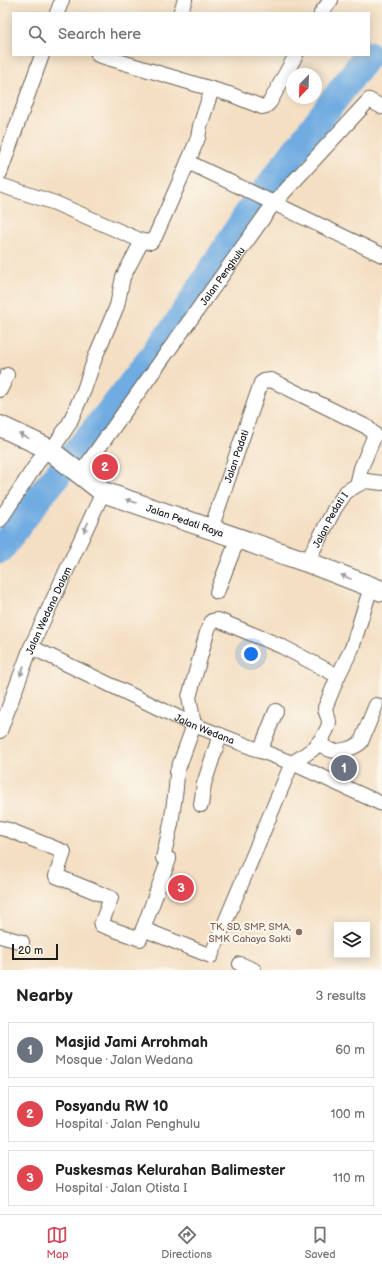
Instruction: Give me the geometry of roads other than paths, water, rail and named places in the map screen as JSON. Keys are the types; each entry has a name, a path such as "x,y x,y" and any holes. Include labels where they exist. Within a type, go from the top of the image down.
{"street":[{"path":"58,12 62,0"},
{"path":"180,12 184,0"},
{"path":"322,12 331,0"},
{"path":"0,173 42,56"},
{"path":"101,56 232,95 262,107 266,106 270,102 295,56"},
{"path":"0,185 55,203 149,243 153,240 198,138 200,126 212,89"},
{"name":"Jalan Penghulu","path":"79,473 265,198 369,100 382,107"},
{"path":"188,162 382,255"},
{"path":"0,520 52,451 69,424 117,306 123,277 142,241"},
{"path":"0,390 7,374"},
{"name":"Jalan Padati","path":"211,529 261,384 264,381 271,380 373,432 375,435 361,468 357,485"},
{"name":"Jalan Pedati Raya","path":"0,426 52,451 103,492 307,562 377,589"},
{"name":"Jalan Pedati I","path":"307,562 346,492 366,481 382,483"},
{"name":"Jalan Wedana Dalam","path":"0,731 31,647 103,492"},
{"path":"217,592 238,538"},
{"path":"143,929 211,956 292,763 314,749 328,724 329,721 325,708 377,589"},
{"path":"0,828 9,830 64,852 56,876 111,898 100,925 140,939 169,859 163,858 171,824 177,772 194,725 189,697 208,629 212,621 218,620 257,636 338,676"},
{"name":"Jalan Wedana","path":"31,647 194,725 292,763 382,804"},
{"path":"318,743 332,750 354,748 360,742 376,705"},
{"path":"260,751 276,711"},
{"path":"201,805 204,784 220,735"},
{"path":"0,936 22,942"},
{"path":"240,964 254,970"}],"waterway":[{"path":"0,550 40,496 117,403 178,323 247,215 367,56"}],"place":[{"name":"Posyandu RW 10","path":"105,467"},
{"name":"Masjid Jami Arrohmah","path":"344,768"},
{"name":"Puskesmas Kelurahan Balimester","path":"181,888"},
{"name":"TK, SD, SMP, SMA, SMK Cahaya Sakti","path":"299,932"}]}
